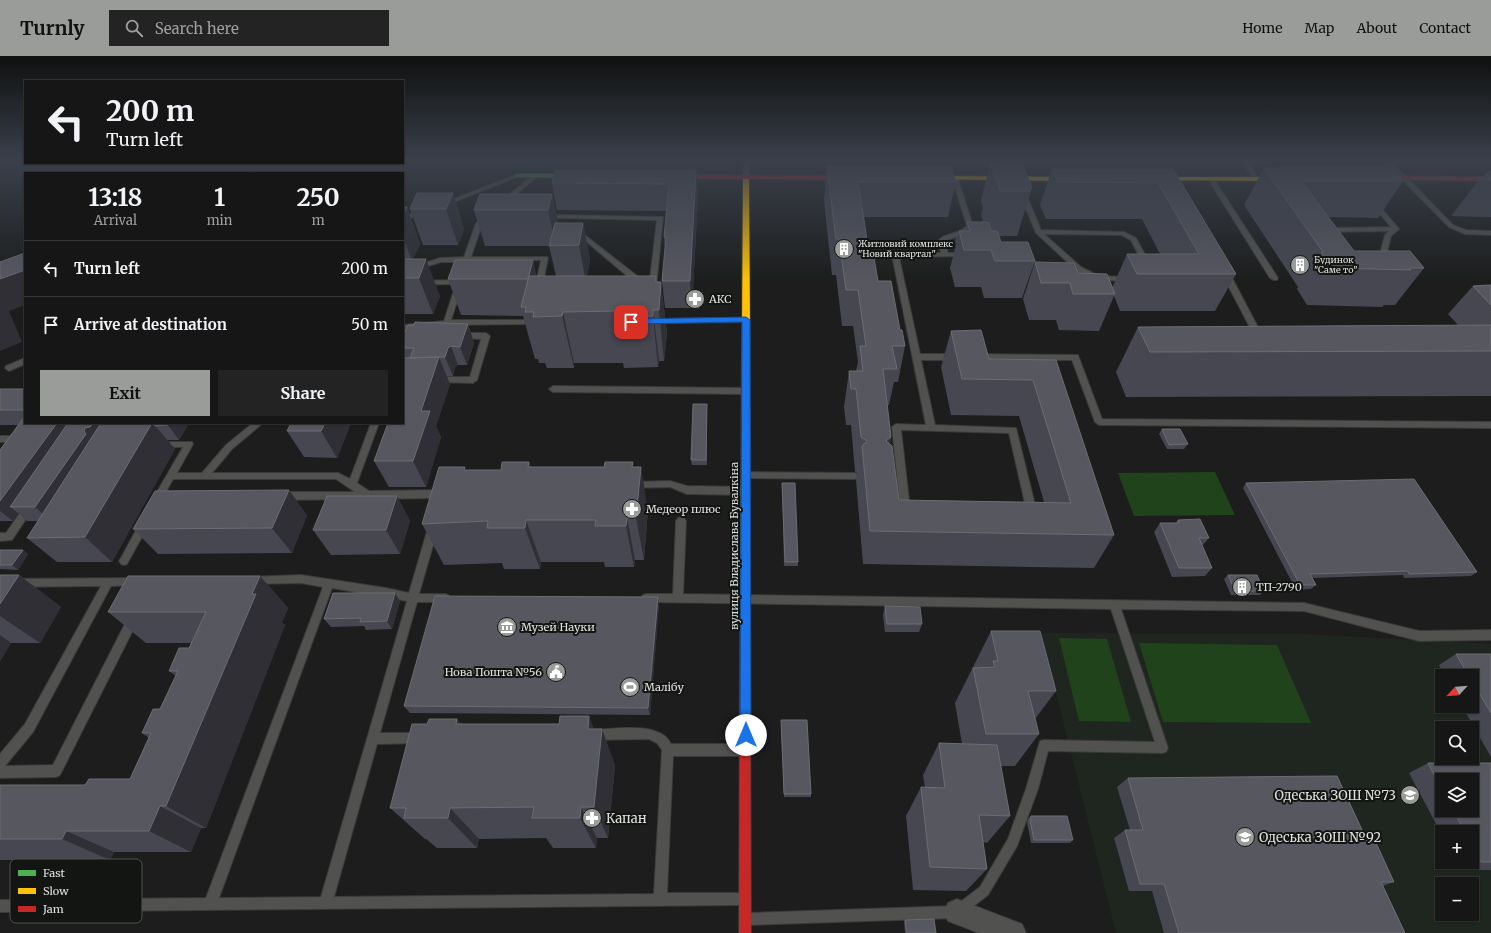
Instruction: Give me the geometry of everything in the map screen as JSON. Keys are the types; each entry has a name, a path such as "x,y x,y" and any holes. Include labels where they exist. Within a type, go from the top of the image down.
{"street":[{"name":"вулиця Владислава Бувалкіна","path":"745,933 746,200"},
{"path":"957,912 1013,933"}],"lane":[{"path":"439,206 455,200"},
{"path":"501,204 506,200"},
{"path":"945,255 941,241 942,238 963,233 968,230 970,226 962,200"},
{"path":"1025,200 1038,232 1079,269 1101,279 1134,279"},
{"path":"1224,200 1274,278"},
{"path":"1371,200 1396,229"},
{"path":"1425,200 1451,226 1464,232 1491,233"},
{"path":"404,219 432,208"},
{"path":"552,211 559,217 652,292 661,218 559,217"},
{"path":"447,323 463,282 467,260 479,223 490,214"},
{"path":"1318,230 1396,229"},
{"path":"1389,266 1382,257 1388,235 1396,229"},
{"path":"1038,232 1118,232 1127,234 1134,239 1150,272"},
{"path":"931,428 894,255 971,255"},
{"path":"404,272 440,260 545,258 540,281 525,281"},
{"path":"1222,266 1259,337 1251,337"},
{"path":"404,283 463,282"},
{"path":"644,321 746,320"},
{"path":"404,327 447,323 542,322"},
{"path":"426,380 473,380 486,336 449,336"},
{"path":"916,356 1075,357 1100,422 1491,424"},
{"path":"9,368 24,362"},
{"path":"553,389 746,391"},
{"path":"204,476 220,455 238,437 258,424"},
{"path":"352,484 375,424"},
{"path":"896,427 931,428 1013,430 1035,525 907,522 896,427"},
{"path":"0,439 14,439 7,449"},
{"path":"124,561 150,513 163,497 171,476 189,444 150,444"},
{"path":"746,474 855,476"},
{"path":"171,476 338,476 368,495"},
{"path":"890,476 901,476"},
{"path":"623,485 670,484 688,490 746,491"},
{"path":"275,496 451,493 441,502"},
{"path":"0,537 9,537 35,499"},
{"path":"326,902 436,517"},
{"path":"678,598 681,520"},
{"path":"238,580 301,579 386,592 413,598 452,598"},
{"path":"0,763 29,728 108,582"},
{"path":"0,583 145,582"},
{"path":"210,904 329,584"},
{"path":"639,598 1304,607 1419,636 1491,635"},
{"path":"745,919 957,912 984,891 1013,842 1032,789 1044,745 1162,748 1115,605"},
{"path":"0,772 56,771 138,610"},
{"path":"578,736 649,734 658,736 665,742 668,750 660,899"},
{"path":"372,739 436,738"},
{"path":"668,750 745,750"},
{"path":"142,905 745,899"},
{"path":"0,906 10,906"}],"shaded area":[{"name":"Одеська ЗОШ №92","path":"1041,633 1302,634 1491,644 1491,933 1116,933"}],"green space":[{"path":"1215,472 1235,515 1134,516 1118,473"},
{"path":"1059,638 1107,639 1131,722 1079,721"},
{"path":"1139,643 1277,645 1311,723 1163,722"}],"building":[{"path":"414,200 450,200 446,209 410,209"},
{"path":"478,200 551,200 548,210 474,210"},
{"path":"667,200 694,200 690,281 662,281 666,237 664,237"},
{"path":"831,200 861,200 869,252 873,252 878,281 891,281 900,330 902,330 905,346 892,346 897,369 883,369 891,437 886,441 892,446 899,500 1071,503 1033,380 962,379 951,331 981,330 989,359 1056,360 1114,535 870,531 862,446 867,441 861,437 856,389 851,389 849,371 863,371 860,346 866,346 858,290 846,290 839,239 836,239"},
{"path":"1168,200 1192,200 1236,274 1137,274 1127,254 1199,254"},
{"path":"1286,200 1315,200 1354,251 1410,251 1424,268 1409,268 1411,270 1332,268 1321,252 1323,252"},
{"path":"967,222 989,223 991,231 997,231 1001,242 1028,242 1035,261 995,261 991,250 964,250 959,231 970,231"},
{"path":"555,223 583,223 579,245 549,246"},
{"path":"24,253 24,270 0,279 0,262"},
{"path":"404,259 426,259 419,278 404,278"},
{"path":"455,260 533,260 528,279 448,279"},
{"path":"1035,262 1074,263 1078,273 1107,274 1115,294 1073,294 1070,283 1041,283"},
{"path":"529,276 656,276 656,282 661,282 659,310 653,310 653,316 615,316 616,311 563,312 562,316 533,317 534,312 525,312 526,307 521,307"},
{"path":"1491,285 1491,305 1473,286"},
{"path":"415,322 468,324 460,347 451,346 448,348 445,357 410,358 414,348 405,348 404,334 408,325 414,325"},
{"path":"1491,325 1491,351 1150,352 1138,327"},
{"path":"439,357 421,411 430,411 413,461 374,461 388,424 404,424 404,358"},
{"path":"0,389 24,389 24,410 0,410"},
{"path":"693,404 707,404 706,460 691,460"},
{"path":"24,417 24,424 56,424 0,501 0,450"},
{"path":"67,424 92,424 90,427 85,428 84,431 86,434 35,507 10,507"},
{"path":"100,424 151,424 85,537 27,538"},
{"path":"154,424 168,424 168,425 155,426"},
{"path":"290,424 324,424 321,431 287,431"},
{"path":"1162,429 1180,429 1188,444 1169,445"},
{"path":"502,462 529,462 528,467 604,467 605,462 633,462 632,467 641,467 636,518 627,518 626,526 595,526 596,520 526,520 525,528 487,528 488,521 422,524 439,467 465,467 464,470 501,470"},
{"path":"1414,479 1477,572 1409,574 1408,571 1310,574 1316,585 1300,585 1246,483"},
{"path":"782,483 795,483 798,562 785,562"},
{"path":"289,490 272,528 133,529 155,491"},
{"path":"327,496 397,496 386,530 313,530"},
{"path":"1200,519 1209,538 1199,538 1212,568 1179,568 1160,523 1179,523 1178,520"},
{"path":"0,550 23,550 12,565 0,565"},
{"path":"0,575 19,575 0,604"},
{"name":"ТП-2790","path":"1228,575 1257,575 1264,591 1235,591"},
{"path":"128,576 260,576 252,594 256,594 166,806 160,806 149,831 66,831 62,839 0,839 0,785 85,785 89,779 130,779 151,733 142,733 153,709 160,709 178,671 169,671 179,648 189,648 206,612 108,612"},
{"path":"333,593 395,593 387,621 360,622 361,618 324,619"},
{"path":"435,596 658,597 648,708 404,706"},
{"path":"885,606 920,607 922,624 887,624"},
{"path":"991,631 1040,631 1056,691 1028,691 1039,734 986,734 973,668 995,667 993,661 998,661"},
{"path":"1456,654 1491,654 1491,713 1479,693 1479,669 1465,669"},
{"path":"560,716 589,716 588,729 602,729 594,807 581,807 580,818 532,818 534,807 450,808 448,818 404,818 406,808 390,808 412,724 427,724 429,719 457,719 456,724 559,724"},
{"path":"781,720 807,720 811,794 784,794"},
{"path":"939,743 997,745 1010,816 979,815 987,869 930,867 921,787 945,788"},
{"path":"1428,763 1435,763 1435,765 1479,765 1479,763 1491,763 1491,862 1481,862 1479,858 1479,825 1461,825 1457,817 1479,817 1479,773 1435,773 1435,776"},
{"path":"1337,776 1364,834 1372,834 1394,882 1381,882 1405,933 1179,933 1164,884 1140,884 1125,830 1143,830 1128,778"},
{"path":"1031,816 1067,816 1073,840 1034,840 1030,820"},
{"path":"934,919 936,933 907,933 905,920"}],"traffic: fast":[{"path":"745,646 746,330"}],"traffic: slow":[{"path":"746,200 746,330"}],"traffic: jam":[{"path":"745,646 745,933"}],"place":[{"name":"Житловий комплекс \"Новий квартал\"","path":"844,249"},
{"name":"Будинок \"Саме то\"","path":"1300,265"},
{"name":"АКС","path":"695,299"},
{"name":"Медеор плюс","path":"632,509"},
{"name":"ТП-2790","path":"1242,587"},
{"name":"Музей Науки","path":"507,627"},
{"name":"Нова Пошта №56","path":"556,672"},
{"name":"Малiбу","path":"630,687"},
{"name":"Одеська ЗОШ №73","path":"1410,795"},
{"name":"Капан","path":"592,818"},
{"name":"Одеська ЗОШ №92","path":"1245,837"}],"route":[{"path":"631,322 746,320 746,735"}]}
